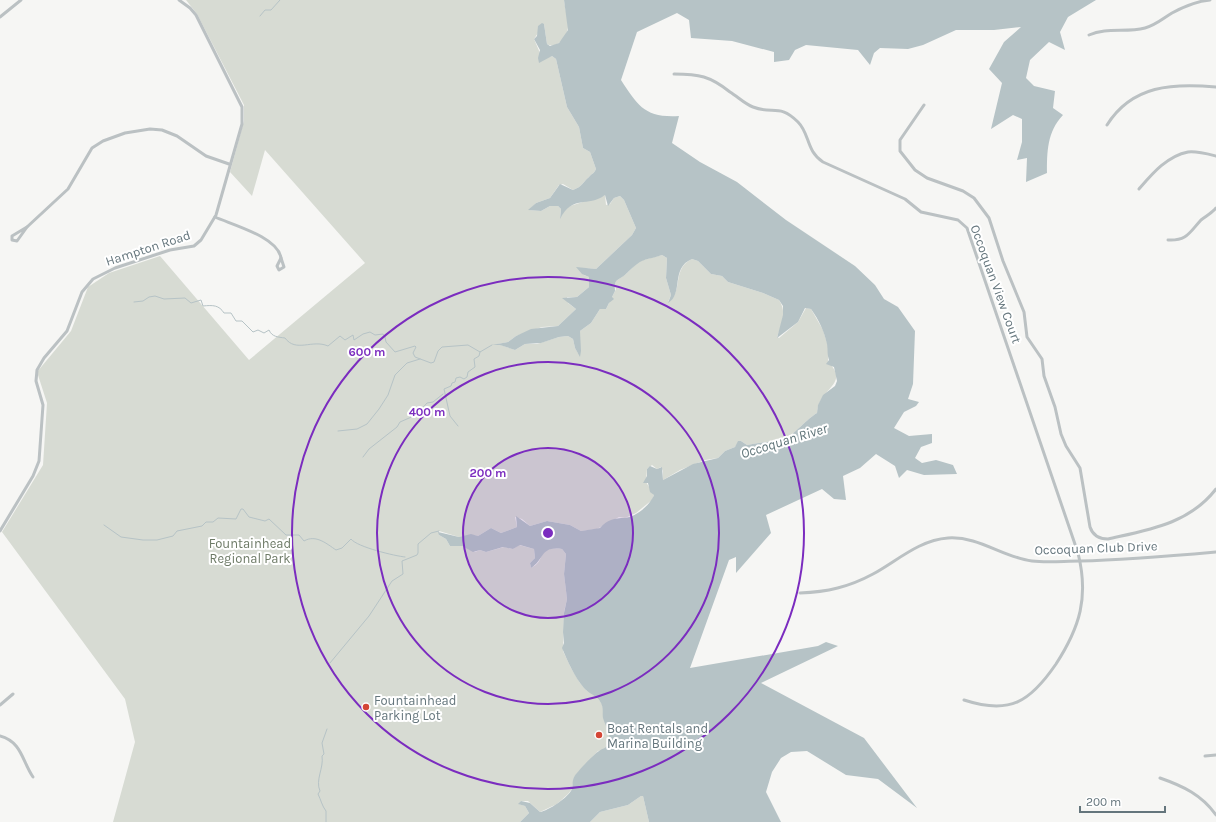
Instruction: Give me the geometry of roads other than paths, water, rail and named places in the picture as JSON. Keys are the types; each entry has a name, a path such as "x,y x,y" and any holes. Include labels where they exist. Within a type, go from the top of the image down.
{"street":[{"path":"0,17 21,0"},
{"name":"Hampton Road","path":"0,531 33,476 39,461 43,405 36,381 37,370 44,358 67,331 77,300 84,288 98,277 130,262 173,249 194,246 201,240 215,217 229,164 242,124 241,105 196,15 179,0"},
{"path":"1089,34 1104,31 1124,32 1144,29 1158,24 1177,11 1210,0"},
{"name":"Occoquan View Court","path":"674,74 702,76 716,82 752,107 783,111 800,124 813,154 823,162 905,199 921,212 958,220 964,224 987,284 1080,561"},
{"path":"1108,125 1115,112 1134,98 1160,87 1192,85 1216,87"},
{"path":"924,105 900,140 900,151 907,162 915,170 927,178 963,191 974,198 989,218 1003,261 1024,312 1027,337 1031,345 1042,359 1044,376 1064,440 1080,468 1090,527 1093,534 1100,538 1108,539 1167,524 1192,512 1216,489"},
{"path":"27,227 12,236 12,240 17,241 27,227 68,189 92,148 103,141 125,134 150,129 162,130 176,136 206,156 229,164"},
{"path":"1139,189 1159,167 1188,152 1216,156"},
{"path":"1168,240 1179,240 1185,238 1216,208"},
{"path":"215,217 270,241 279,250 281,258"},
{"name":"Occoquan Club Drive","path":"800,593 824,592 848,586 874,574 916,548 943,539 972,540 1018,558 1031,561 1080,561 1216,552"},
{"path":"964,700 985,706 1004,706 1024,699 1040,686 1069,645 1078,623 1082,599 1080,561"},
{"path":"0,705 13,694"},
{"path":"0,736 11,740 18,746 34,777"},
{"path":"1205,756 1216,755"},
{"path":"1160,778 1176,783 1195,793 1216,815"}],"water":[{"name":"Occoquan River","path":"564,0 1096,0 1068,17 1060,32 1065,50 1049,42 1030,60 1026,78 1034,86 1055,91 1053,108 1063,115 1054,128 1049,142 1047,173 1026,182 1027,158 1017,160 1022,142 1022,119 1013,115 991,129 1002,83 989,69 1004,42 1021,27 994,30 956,30 923,45 908,49 880,48 874,53 870,65 858,50 806,45 795,50 789,60 774,62 774,52 732,41 691,38 689,20 677,13 637,32 621,80 632,97 650,112 658,115 679,116 672,143 700,162 737,182 786,220 855,266 875,285 884,299 898,307 915,331 913,384 908,399 919,402 916,406 904,412 894,428 909,436 932,434 932,443 921,447 915,458 922,463 936,460 953,465 957,474 924,475 907,470 899,478 895,466 876,454 860,468 843,476 846,500 834,499 822,489 766,515 771,533 736,573 736,557 729,560 690,668 818,646 826,642 838,646 761,683 864,738 917,808 878,779 846,775 807,751 791,752 781,758 772,772 766,792 781,822 649,822 643,796 641,796 628,805 600,812 590,822 520,822 529,813 525,806 518,804 521,801 530,803 540,812 558,803 567,796 572,789 575,775 589,759 606,747 610,738 603,718 601,703 580,683 562,648 564,643 564,613 567,599 564,574 566,554 562,549 550,549 546,551 539,561 531,568 530,563 535,558 534,549 520,545 513,549 503,547 486,552 480,550 473,552 462,546 450,546 446,539 439,535 438,532 459,537 471,534 478,536 491,528 501,533 517,527 516,516 530,526 547,521 570,525 581,531 600,528 611,520 634,515 649,503 654,495 650,492 648,483 643,483 647,476 647,469 650,466 657,469 662,467 663,480 693,464 718,458 725,451 735,447 738,441 741,441 747,445 788,437 817,413 818,405 823,395 835,386 837,381 834,367 826,364 829,360 826,339 819,321 811,309 805,308 798,322 777,338 783,315 783,306 779,300 763,293 728,282 722,276 711,274 698,261 692,259 685,263 681,268 675,294 673,299 668,303 671,295 666,278 667,258 662,255 640,262 616,282 615,291 612,297 614,299 609,303 606,309 600,309 591,323 580,331 580,357 575,348 573,339 568,336 559,337 541,343 525,344 515,350 500,345 492,345 508,342 516,336 531,329 558,326 576,309 562,298 577,297 589,287 589,277 582,274 576,267 596,269 632,235 636,228 624,200 620,196 614,198 608,206 605,195 592,201 575,204 565,211 560,219 561,209 558,206 550,206 541,211 528,210 536,203 550,198 560,184 573,190 579,187 594,173 596,169 590,152 583,148 579,127 567,107 556,59 552,56 539,63 538,58 540,50 534,39 537,36 538,26 542,23 544,24 547,44 550,46 559,43 568,30"}],"waterway":[{"path":"260,16 265,10 271,10 280,0"},
{"path":"134,302 143,301 149,297 155,296 164,299 185,298 191,303 201,300 203,306 215,306 220,308 224,313 231,313 236,321 242,321 253,332 258,330 264,333 269,330 274,335 285,338 294,345 322,344 328,346 340,336 345,340 353,335 354,340 363,334 370,332 375,335 383,334 386,342 395,352 415,346 416,347 413,353 415,357 431,363 434,362 438,351 442,347 468,345 480,352 492,345"},
{"path":"458,426 450,416 444,389 451,386 452,383 455,382 456,378 460,377 464,379 467,377 468,372 475,367 474,359 479,356 480,352"},
{"path":"338,431 357,429 367,424 388,395 395,375 407,363 420,359"},
{"path":"363,457 369,449 397,427 400,422 416,415 427,403 433,402 443,394"},
{"path":"104,525 121,537 157,540 173,536 177,531 202,526 206,522 213,522 218,518 236,519 241,509 243,509 249,517 265,521 269,519 286,535 299,535 304,541 308,539 317,539 336,550 342,548 351,539 368,548 405,557"},
{"path":"330,663 369,616 392,581 403,574 402,561 417,555 418,544 431,533 439,531"},
{"path":"326,822 326,811 318,794 320,791 318,783 322,765 322,756 324,754 322,743 327,729"}],"place":[{"name":"Fountainhead Parking Lot","path":"366,707"},
{"name":"Boat Rentals and Marina Building","path":"599,735"}],"park label":[{"name":"Fountainhead Regional Park","path":"250,550"}]}
